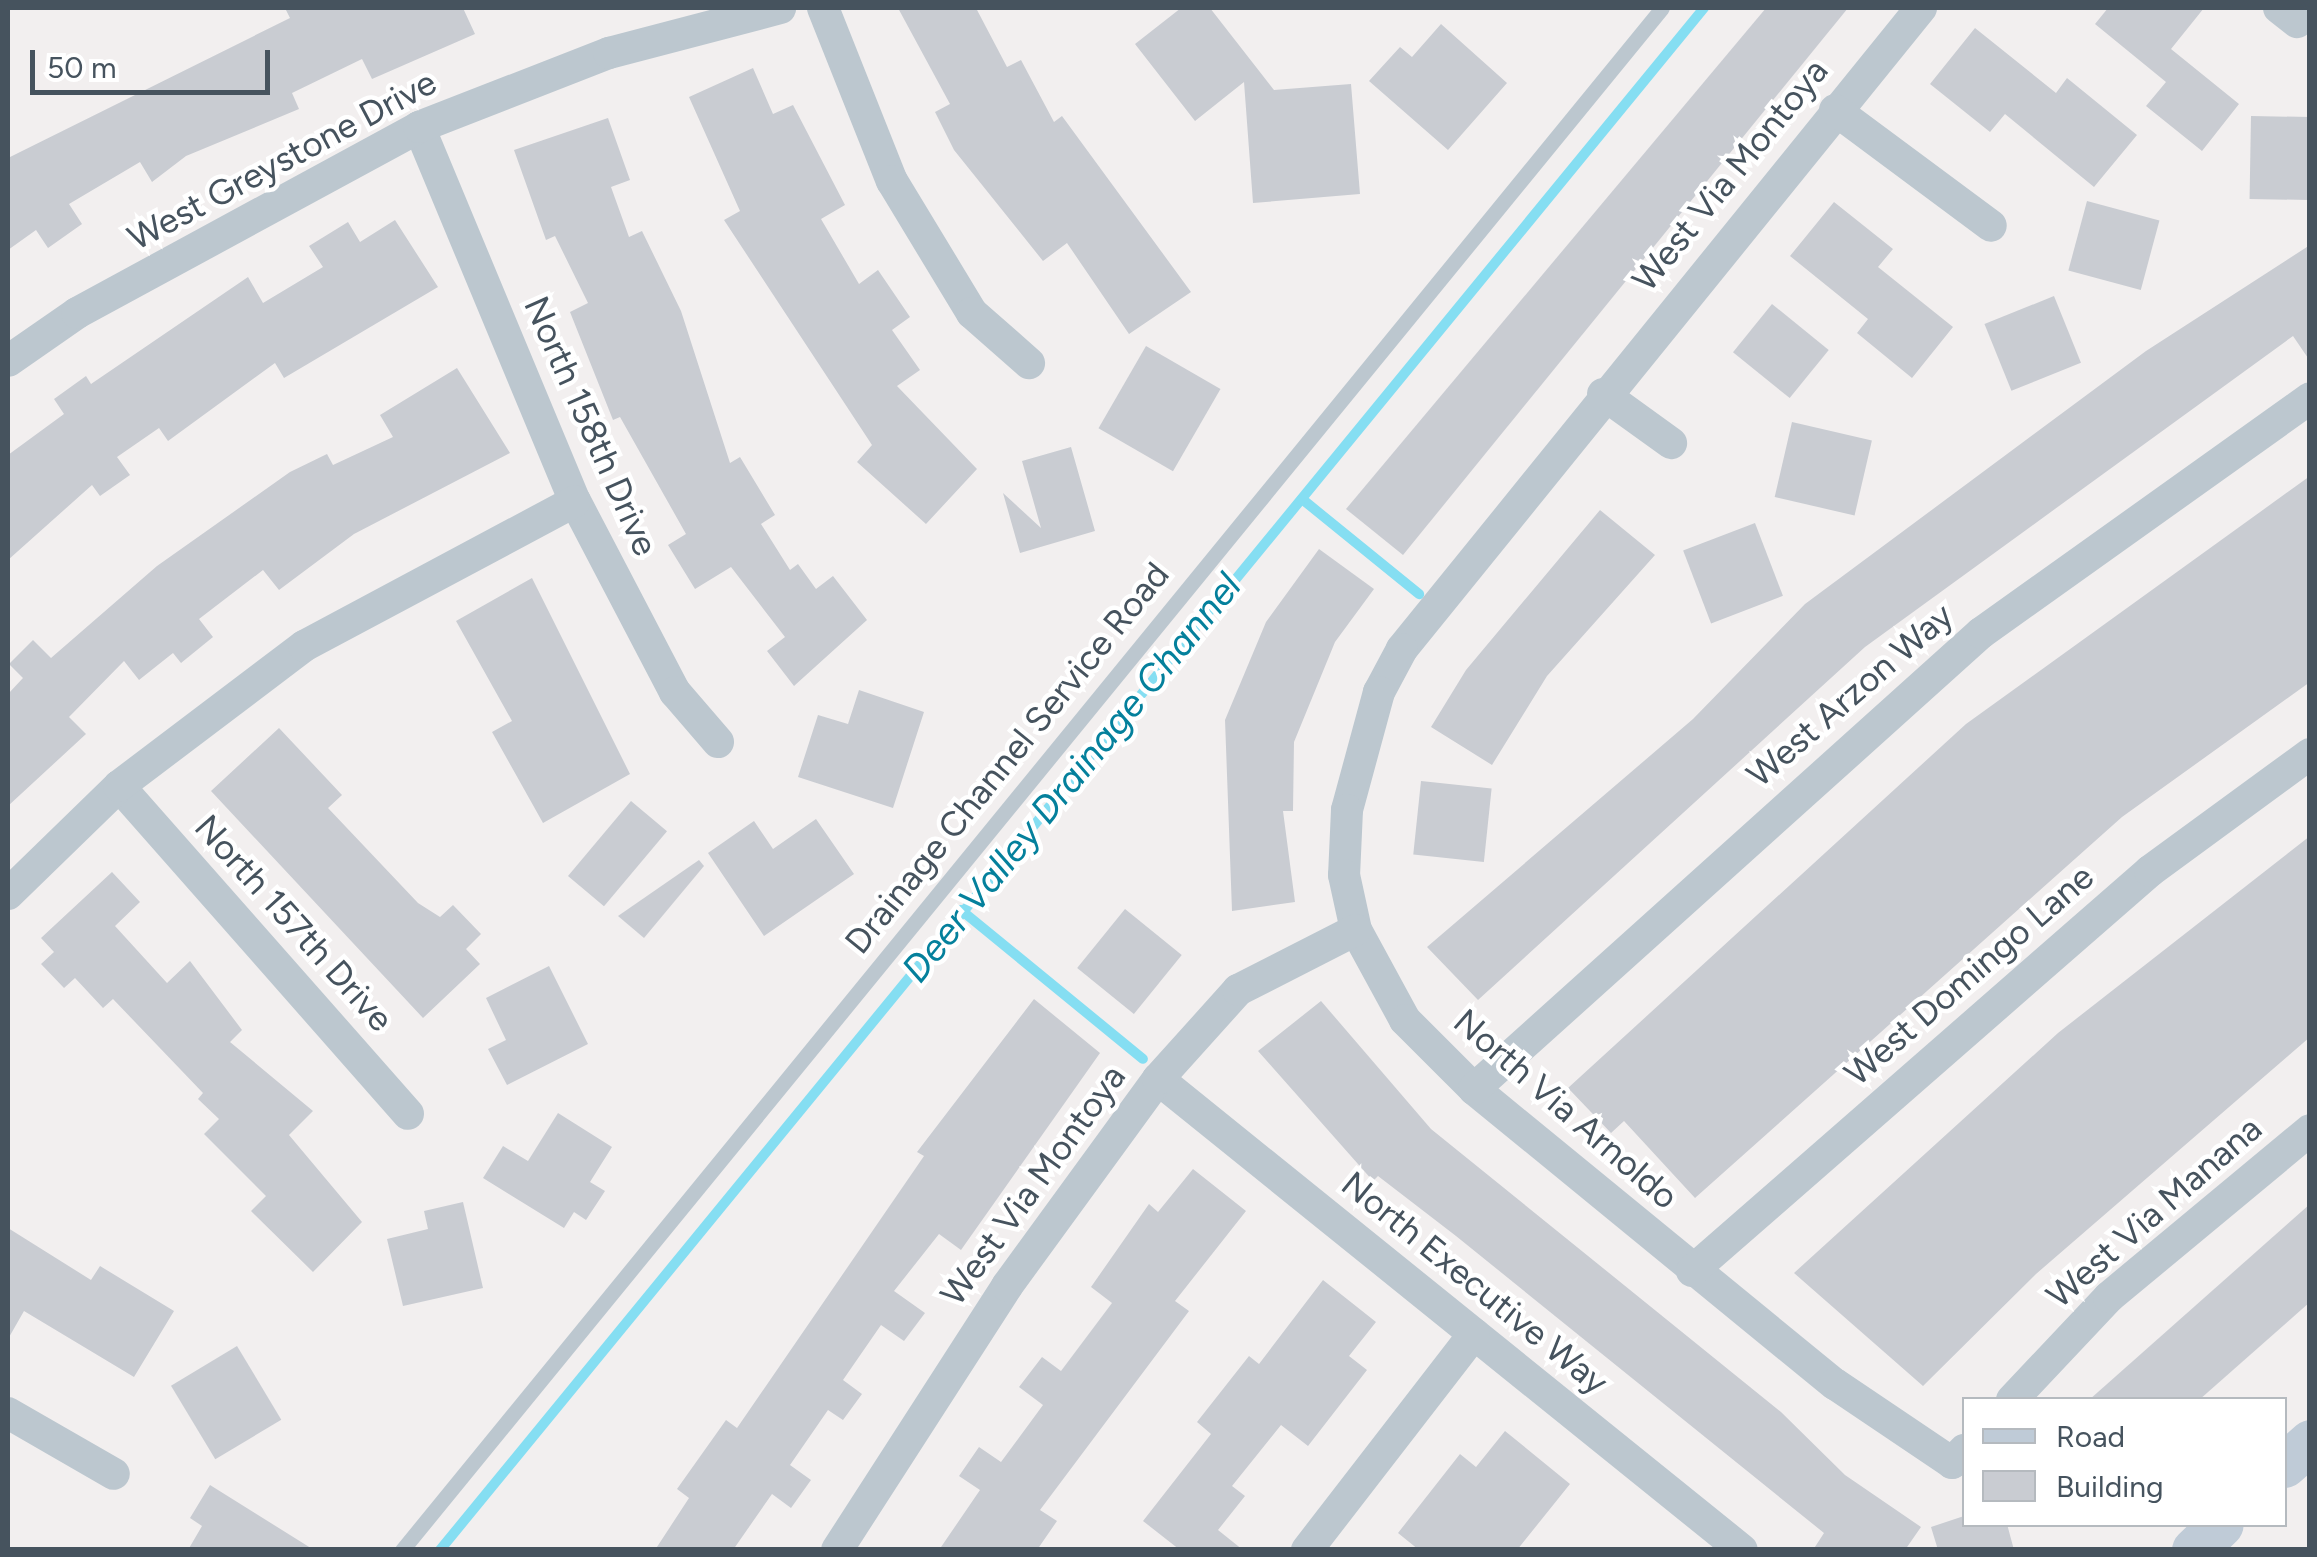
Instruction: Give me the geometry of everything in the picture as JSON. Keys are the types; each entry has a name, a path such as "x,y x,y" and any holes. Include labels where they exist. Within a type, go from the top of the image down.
{"street":[{"name":"West Greystone Drive","path":"8,362 77,313 419,127 609,53 780,8"},
{"path":"822,8 892,182 972,313 1029,363"},
{"name":"West Via Montoya","path":"1378,692 1434,603 1921,8"},
{"path":"1835,110 1991,226"},
{"name":"North 158th Drive","path":"419,127 574,501 676,692 718,742"},
{"path":"1603,394 1671,443"},
{"name":"West Arzon Way","path":"1474,1089 1981,633 2310,398"},
{"path":"8,894 119,786 304,646 574,501"},
{"name":"North Via Arnoldo","path":"1378,692 1347,810 1344,876 1356,930 1406,1020 1474,1089 1692,1270 1958,1457"},
{"name":"West Domingo Lane","path":"1692,1270 2150,871 2310,754"},
{"name":"North 157th Drive","path":"119,786 408,1114"},
{"name":"West Via Montoya","path":"837,1550 1007,1286 1158,1079 1238,990 1356,930"},
{"name":"North Executive Way","path":"1158,1079 1742,1550"},
{"name":"West Via Manana","path":"2015,1397 2109,1297 2310,1130"},
{"path":"1307,1550 1474,1334"},
{"path":"8,1413 114,1474"},
{"path":"2287,1462 2310,1442"},
{"path":"2194,1550 2218,1527"}],"lane":[{"name":"Drainage Channel Service Road","path":"402,1550 1662,8"}],"building":[{"path":"285,8 463,8 475,34 372,79 362,59 292,93 299,109 186,156 152,182 140,162 69,204 82,224 48,248 36,230 8,250 8,158 290,18"},
{"path":"898,8 976,8 1007,67 1021,60 1054,122 1062,116 1191,292 1129,334 1067,243 1043,261 954,150 935,112 950,104"},
{"path":"1181,8 1210,8 1274,90 1351,84 1360,194 1253,203 1244,82 1195,121 1135,44"},
{"path":"1766,8 1848,8 1403,555 1346,509"},
{"path":"2108,8 2204,8 2171,49 2239,104 2202,151 2146,106 2166,82 2095,24"},
{"path":"1441,24 1507,83 1448,150 1369,81 1400,47 1412,57"},
{"path":"1975,28 2056,93 2067,78 2137,135 2094,187 2005,114 1990,132 1930,84"},
{"path":"753,68 773,114 793,105 845,205 821,219 859,284 878,270 910,317 892,330 920,370 897,386 977,469 926,524 857,462 872,445 724,220 740,211 689,97"},
{"path":"2251,116 2310,117 2309,200 2250,199"},
{"path":"608,118 630,180 611,187 629,237 642,231 681,311 730,463 740,457 775,515 761,524 790,570 798,564 816,589 833,576 867,620 794,686 767,651 785,637 731,567 695,589 668,545 686,534 620,417 613,420 570,312 588,303 555,236 546,240 514,150"},
{"path":"2087,201 2159,220 2141,290 2068,271"},
{"path":"1834,202 1893,249 1878,267 1953,327 1912,378 1857,333 1868,319 1790,256"},
{"path":"395,220 438,287 284,378 275,363 168,441 159,428 117,457 130,475 100,496 92,485 8,560 8,455 64,414 54,399 86,376 91,384 248,277 263,303 323,267 309,246 348,222 360,242"},
{"path":"2310,245 2310,361 2293,336 1865,647 1478,1000 1427,947 1693,719 1805,604 2146,351"},
{"path":"2054,296 2081,363 2011,391 1984,324"},
{"path":"1772,304 1829,350 1790,398 1733,352"},
{"path":"1146,346 1220,389 1173,471 1098,428"},
{"path":"457,368 510,453 354,534 279,590 263,570 199,619 213,637 181,663 173,653 139,680 124,661 69,717 86,734 8,806 8,694 23,678 9,664 33,640 51,658 157,566 290,472 327,454 333,465 393,437 380,415"},
{"path":"1792,422 1872,440 1855,515 1775,497"},
{"path":"1071,447 1095,531 1020,553 1003,493 1041,528 1022,461"},
{"path":"2310,476 2310,682 2122,817 1695,1198 1624,1121 1611,1133 1568,1088 1966,724"},
{"path":"1600,510 1655,555 1547,676 1492,765 1431,727 1466,670"},
{"path":"1755,523 1783,596 1711,623 1683,551"},
{"path":"1319,549 1374,589 1335,642 1294,742 1293,811 1283,811 1295,902 1232,911 1225,720 1266,622"},
{"path":"532,578 630,774 543,823 492,732 512,721 456,621"},
{"path":"859,690 924,712 893,808 798,777 818,715 848,724"},
{"path":"279,728 342,795 328,808 418,903 440,917 453,905 481,934 466,949 480,964 423,1018 211,791"},
{"path":"1421,781 1492,788 1484,862 1413,855"},
{"path":"631,801 667,831 604,906 568,876"},
{"path":"816,819 854,874 764,936 708,853 754,821 773,849"},
{"path":"2310,836 2310,1037 2036,1274 1923,1386 1794,1273 2058,1033"},
{"path":"699,860 704,866 644,938 618,916"},
{"path":"112,872 140,902 115,926 167,983 190,961 242,1030 230,1042 313,1111 289,1135 362,1222 313,1272 251,1211 266,1196 204,1134 219,1119 198,1099 203,1093 113,999 103,1008 75,978 64,988 41,964 54,952 41,938"},
{"path":"1125,909 1182,955 1134,1014 1077,968"},
{"path":"549,966 588,1044 507,1085 488,1049 506,1040 486,998"},
{"path":"1034,999 1100,1053 961,1250 939,1234 894,1291 925,1313 904,1341 881,1325 843,1380 862,1394 843,1420 828,1410 790,1465 811,1480 791,1508 772,1494 733,1550 655,1550 689,1498 677,1489 726,1420 737,1428 924,1156 917,1152"},
{"path":"1321,1001 1431,1129 1781,1412 1845,1475 1921,1527 1905,1550 1813,1550 1824,1533 1456,1236 1378,1176 1373,1181 1258,1051"},
{"path":"558,1113 612,1147 590,1182 605,1191 586,1220 574,1212 564,1228 483,1178 503,1146 528,1161"},
{"path":"1193,1169 1246,1211 1175,1301 1189,1311 1040,1510 1057,1521 1037,1550 939,1550 980,1490 959,1476 979,1447 1001,1462 1043,1405 1019,1387 1042,1357 1061,1371 1112,1303 1091,1287 1149,1204 1158,1212"},
{"path":"463,1202 483,1288 403,1306 387,1239 428,1229 424,1211"},
{"path":"2310,1204 2310,1302 2202,1397 2092,1397"},
{"path":"8,1228 91,1280 100,1266 174,1311 134,1377 24,1311 8,1339"},
{"path":"1323,1280 1376,1322 1349,1356 1367,1370 1308,1446 1281,1425 1232,1486 1245,1496 1218,1530 1243,1550 1180,1550 1143,1521 1211,1434 1197,1422 1249,1356 1259,1364"},
{"path":"237,1346 281,1420 215,1459 171,1386"},
{"path":"1505,1431 1570,1484 1517,1550 1419,1550 1398,1533 1460,1454 1476,1467"},
{"path":"210,1485 314,1550 188,1550 202,1526 190,1518"},
{"path":"1962,1517 1962,1527 2008,1527 2014,1550 1938,1550 1931,1527"}],"waterway":[{"name":"Deer Valley Drainage Channel","path":"440,1550 1704,8"},
{"path":"1302,499 1419,594"},
{"path":"961,910 1143,1059"}]}
